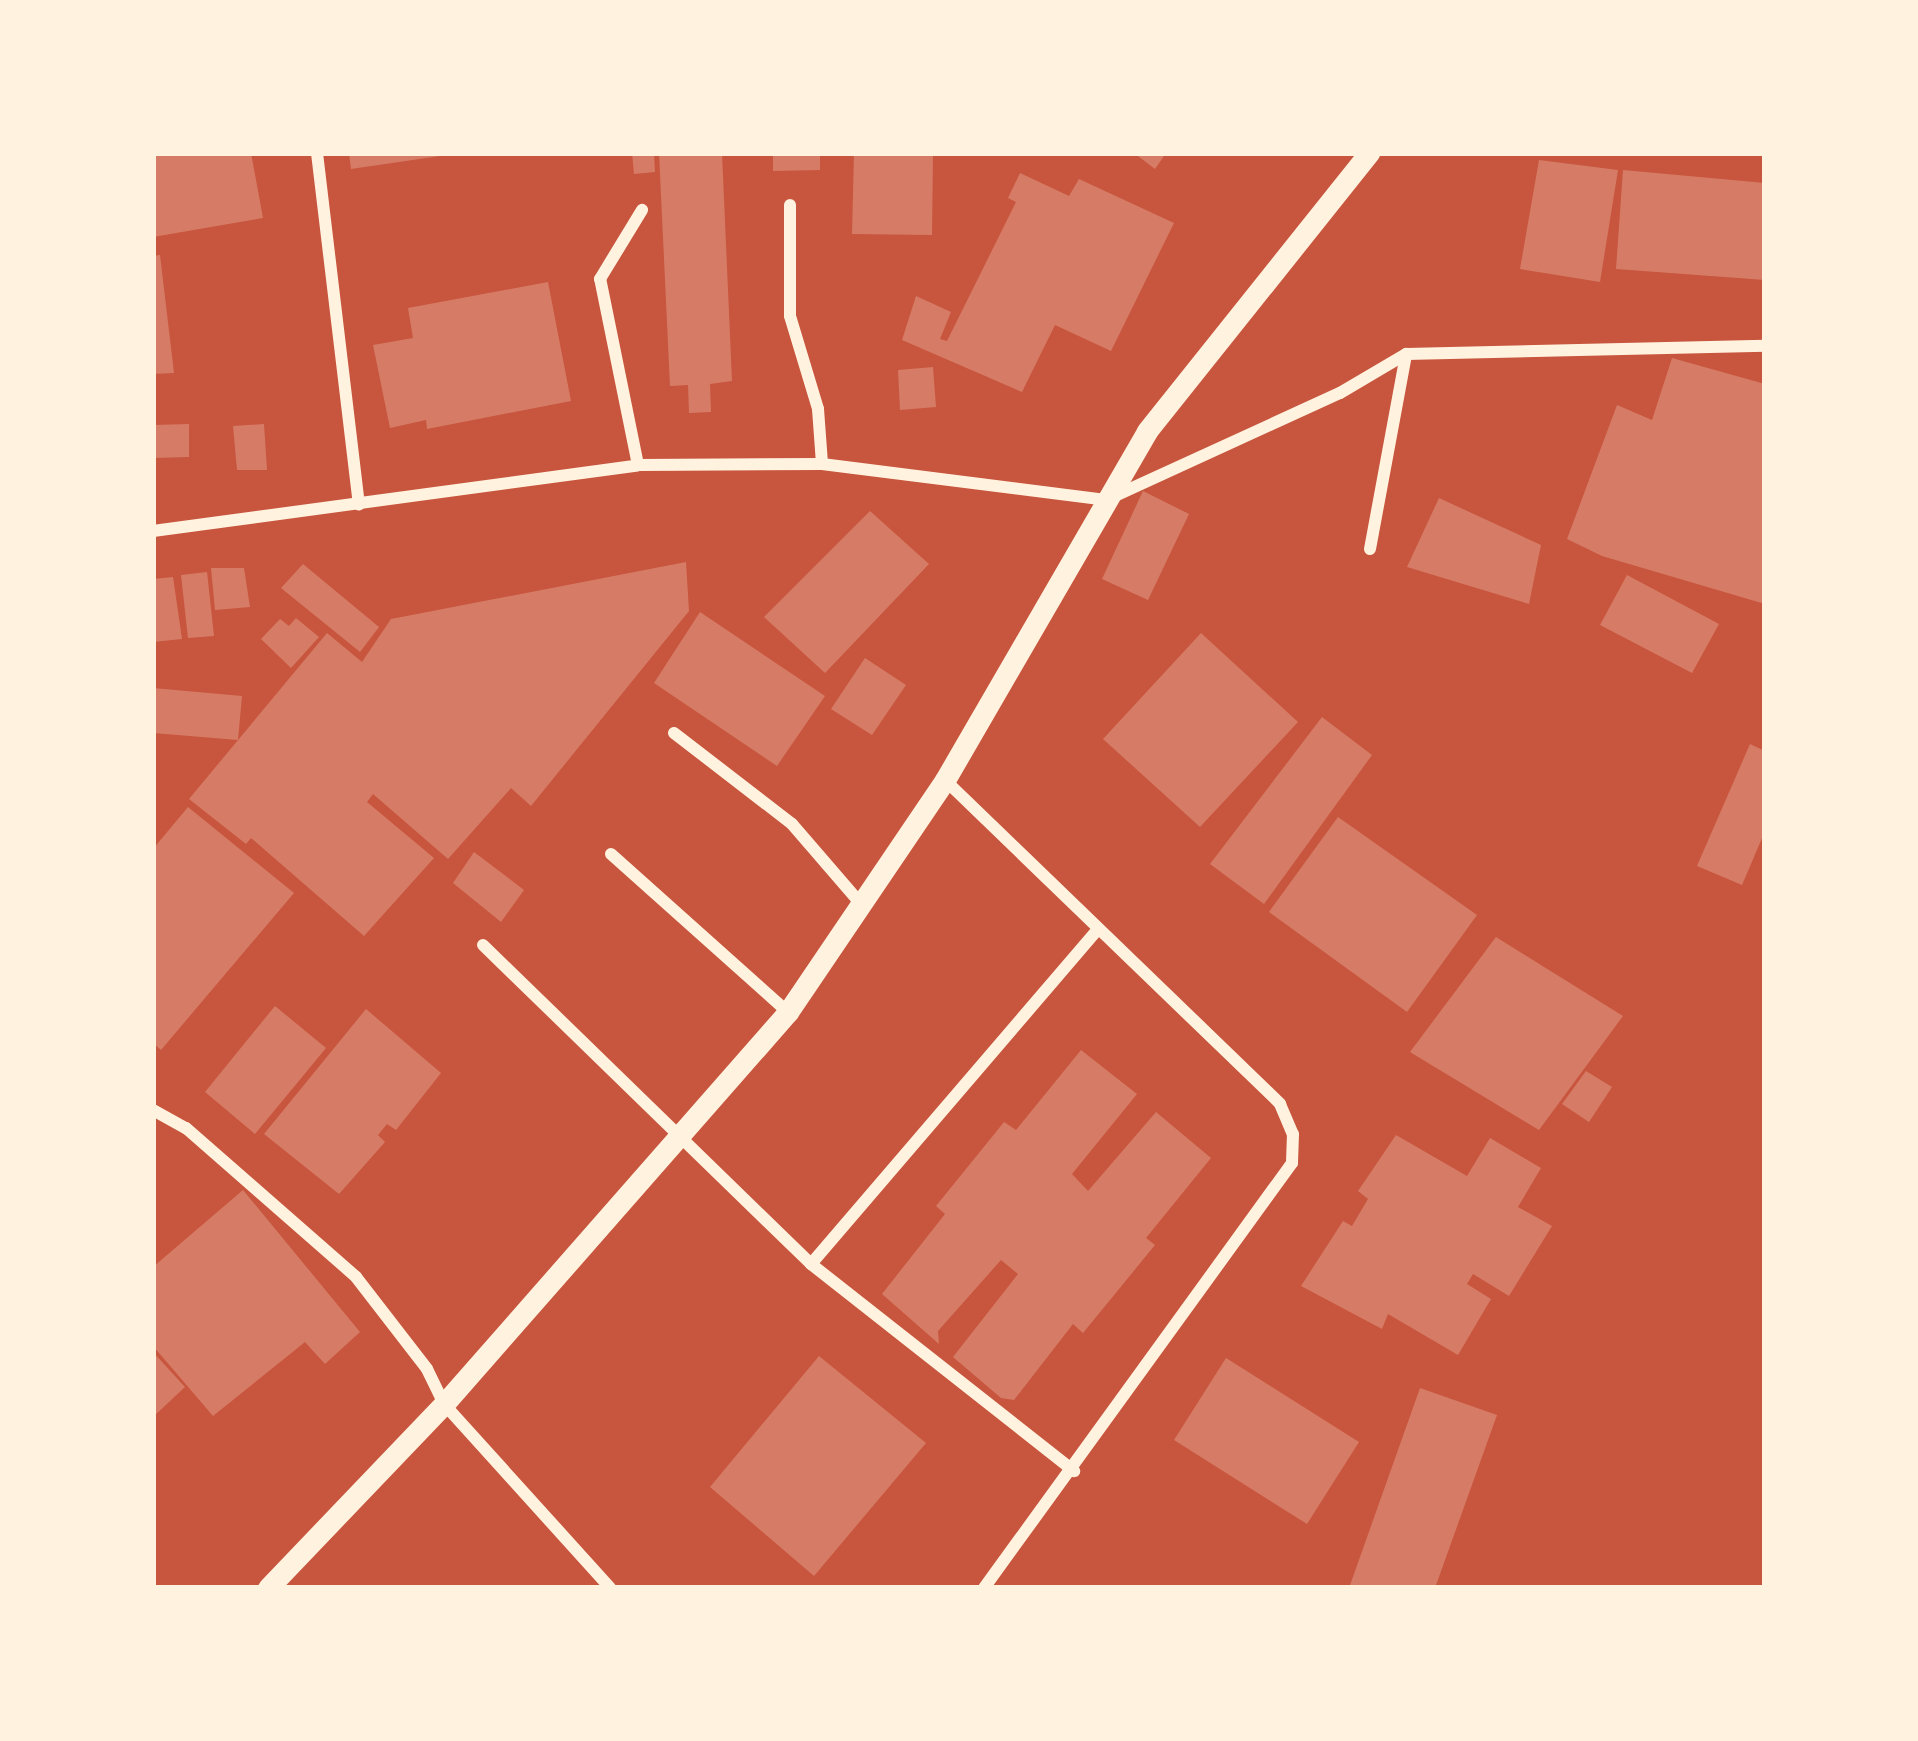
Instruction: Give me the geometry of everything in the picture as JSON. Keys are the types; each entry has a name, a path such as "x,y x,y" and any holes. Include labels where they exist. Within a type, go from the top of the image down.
{"street":[{"path":"317,153 359,504"},
{"path":"268,1588 443,1404 788,1012 945,780 1147,431 1369,153"},
{"path":"790,205 790,316 818,409 822,464"},
{"path":"638,465 600,278 642,210"},
{"path":"153,531 638,465 822,464 1106,500 1340,393 1406,354 1765,346"},
{"path":"1370,549 1406,354"},
{"path":"674,733 791,824 862,905"},
{"path":"945,780 1280,1104 1293,1133 1292,1163 1074,1471 984,1588"},
{"path":"611,854 788,1012"},
{"path":"811,1264 1097,930"},
{"path":"483,946 612,1064 674,1137 811,1264 1074,1471"},
{"path":"153,1110 186,1128 356,1276 427,1369 443,1404 610,1588"}],"building":[{"path":"153,153 251,153 263,218 153,237"},
{"path":"349,153 440,153 440,156 351,169"},
{"path":"632,153 654,153 655,172 634,174"},
{"path":"659,153 722,153 732,381 710,384 711,412 689,413 688,385 670,386"},
{"path":"773,153 820,153 820,170 773,171"},
{"path":"854,153 933,153 932,235 852,234"},
{"path":"1134,153 1166,153 1155,169"},
{"path":"1539,160 1618,170 1600,282 1520,269"},
{"path":"1623,170 1765,183 1765,280 1616,269"},
{"path":"1020,173 1069,196 1079,179 1174,223 1111,351 1055,325 1022,392 902,340 916,296 951,312 940,339 947,341 1016,202 1008,198"},
{"path":"160,255 174,373 153,374 153,256"},
{"path":"548,282 571,401 427,429 426,420 390,428 373,345 413,338 408,308"},
{"path":"1672,358 1765,384 1765,604 1602,556 1567,539 1617,405 1652,420"},
{"path":"933,367 936,407 900,410 898,370"},
{"path":"189,424 189,457 153,458 153,425"},
{"path":"264,424 267,470 237,470 233,426"},
{"path":"1143,491 1189,514 1148,600 1102,579"},
{"path":"1439,498 1541,545 1529,604 1407,567"},
{"path":"870,511 929,564 825,673 764,617"},
{"path":"686,562 689,611 531,806 511,788 448,859 373,794 367,802 434,858 364,936 251,838 246,844 189,799 327,633 362,662 391,619"},
{"path":"303,564 379,627 360,652 281,588"},
{"path":"211,568 244,568 250,607 215,610"},
{"path":"207,572 214,636 188,638 181,575"},
{"path":"1627,575 1719,624 1692,673 1600,625"},
{"path":"173,577 182,639 153,642 153,579"},
{"path":"700,612 825,696 777,766 654,683"},
{"path":"296,618 319,637 291,668 261,639 280,619 289,626"},
{"path":"1201,633 1298,722 1200,827 1103,739"},
{"path":"865,658 906,685 872,735 831,709"},
{"path":"153,688 242,696 238,740 153,733"},
{"path":"1322,717 1372,755 1264,904 1210,864"},
{"path":"1750,744 1765,751 1765,831 1742,885 1697,866"},
{"path":"188,807 294,893 161,1050 153,1043 153,849"},
{"path":"1338,817 1477,915 1407,1012 1269,912"},
{"path":"474,852 524,890 501,922 453,883"},
{"path":"1496,937 1623,1016 1539,1130 1410,1052"},
{"path":"275,1006 326,1048 255,1134 205,1092"},
{"path":"366,1009 441,1073 396,1130 387,1124 378,1135 385,1142 339,1194 264,1134"},
{"path":"1081,1050 1137,1094 1072,1174 1088,1191 1156,1112 1211,1158 1146,1238 1155,1245 1083,1333 1073,1324 1014,1400 1001,1398 953,1357 1018,1274 1001,1260 938,1331 939,1344 882,1294 945,1214 936,1206 1004,1122 1016,1130"},
{"path":"1586,1071 1612,1087 1589,1122 1562,1104"},
{"path":"1396,1135 1467,1176 1490,1138 1541,1168 1518,1207 1552,1226 1509,1296 1473,1274 1467,1284 1491,1299 1458,1355 1388,1314 1382,1329 1301,1286 1343,1221 1352,1226 1368,1199 1358,1191"},
{"path":"243,1190 360,1332 325,1364 305,1342 213,1416 153,1346 153,1267"},
{"path":"153,1352 185,1387 153,1417"},
{"path":"819,1356 926,1443 814,1576 710,1487"},
{"path":"1226,1358 1359,1442 1307,1524 1174,1440"},
{"path":"1420,1388 1497,1415 1435,1588 1349,1588"}]}
